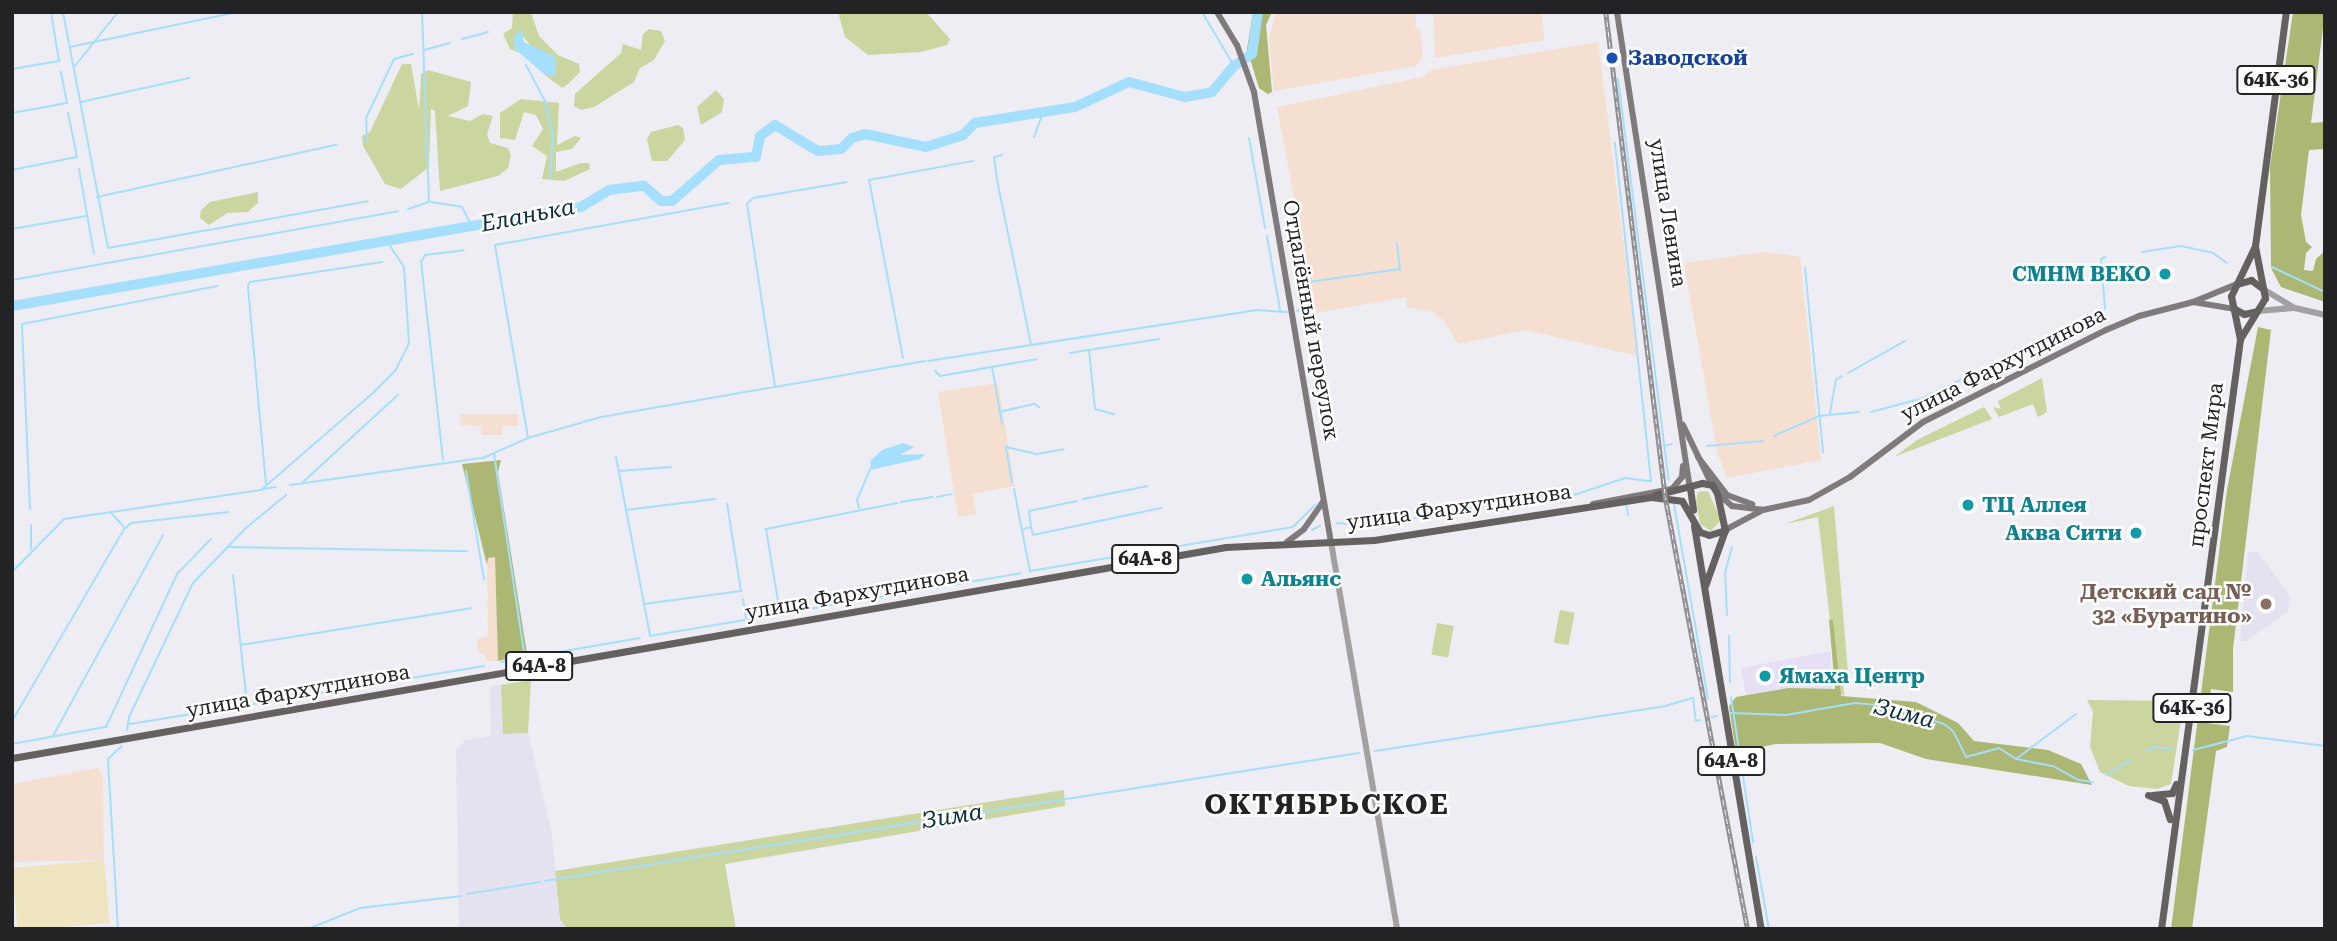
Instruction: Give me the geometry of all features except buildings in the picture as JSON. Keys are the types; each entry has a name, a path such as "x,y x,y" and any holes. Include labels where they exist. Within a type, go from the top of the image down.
{"main road":[{"name":"Отдалённый переулок","path":"1217,12 1237,45 1250,77 1256,104 1331,542"},
{"name":"улица Ленина","path":"1617,12 1690,488"},
{"name":"64К-36","path":"2258,311 2265,298 2255,246 2286,12"},
{"name":"64К-36","path":"2235,309 2231,296 2255,246"},
{"path":"2193,302 2251,280 2263,289"},
{"name":"улица Фархутдинова","path":"1725,530 1763,510 1821,494 1915,426 2106,330 2139,316 2193,302 2235,309"},
{"path":"2235,309 2244,314 2258,311"},
{"name":"проспект Мира","path":"2161,929 2176,799 2240,340 2235,309"},
{"name":"проспект Мира","path":"2240,340 2258,311"},
{"name":"улица Ленина","path":"1680,420 1712,485"},
{"path":"1588,506 1672,489 1682,477 1683,450"},
{"path":"1698,457 1733,500 1763,510"},
{"path":"1651,496 1712,485 1717,493 1725,530 1709,536 1694,525"},
{"name":"64А-8","path":"1690,488 1704,592 1761,929"},
{"name":"улица Фархутдинова","path":"1717,493 1732,506 1763,510"},
{"name":"улица Фархутдинова","path":"12,758 1161,556 1287,542 1331,542 1407,536 1651,496 1682,501 1690,508 1694,525"},
{"path":"1287,542 1304,529 1324,500"},
{"name":"64А-8","path":"1704,592 1709,565 1725,530"},
{"path":"2148,795 2172,793 2183,760"},
{"path":"2148,795 2176,799"},
{"path":"2148,795 2164,801 2169,809 2170,849"}],"street":[{"path":"2263,289 2295,308 2325,315"},
{"path":"2258,311 2295,308"},
{"path":"1331,542 1397,929"}],"shaded area":[{"path":"1276,12 1417,12 1415,27 1420,29 1423,57 1415,66 1274,91 1269,40"},
{"path":"1433,12 1542,12 1544,40 1435,58"},
{"path":"1598,42 1638,356 1525,330 1458,344 1445,322 1433,312 1407,307 1406,297 1316,313 1277,107 1423,77 1431,70"},
{"path":"1765,252 1800,257 1821,460 1727,478 1717,452 1684,263"},
{"path":"998,383 1015,486 973,494 976,514 958,517 938,392"},
{"path":"461,414 518,414 518,426 502,426 502,435 481,435 481,426 460,425"},
{"name":"Детский сад № 32 «Буратино»","path":"2248,552 2258,552 2290,596 2288,612 2246,641 2240,641"},
{"path":"495,557 498,661 486,661 485,654 479,654 477,639 488,636 487,558"},
{"name":"Ямаха Центр","path":"1830,651 1833,692 1788,688 1746,695 1741,668"},
{"path":"501,685 503,734 528,733 552,834 558,907 567,929 459,929 456,751 465,740 491,736 490,686"},
{"path":"98,768 103,777 104,860 12,862 12,784"}],"green space":[{"path":"513,12 531,13 539,36 558,55 579,64 580,72 568,84 562,88 545,75 555,75 522,35 515,49 522,54 510,49 503,34 512,28"},
{"path":"838,12 926,12 950,39 947,45 921,52 868,55 845,37"},
{"path":"1253,12 1272,12 1266,25 1272,92 1268,94 1259,88 1247,49"},
{"path":"2293,12 2325,12 2311,123 2325,122 2325,149 2309,150 2301,215 2306,242 2312,247 2306,253 2304,270 2313,271 2316,259 2325,251 2325,302 2281,287 2271,268 2270,167"},
{"path":"649,29 661,31 665,41 654,60 640,68 634,82 594,107 581,110 574,106 575,94 621,53 623,44 641,50 643,34"},
{"path":"402,64 411,64 419,110 421,74 428,70 471,82 468,106 448,116 470,121 483,114 493,116 487,134 490,143 508,148 511,155 508,168 498,176 440,191 435,111 431,109 429,167 401,189 385,184 363,146 362,136 370,132"},
{"path":"716,90 724,99 722,112 701,125 697,107"},
{"path":"521,99 559,103 557,145 575,136 581,138 572,149 556,152 556,172 581,163 589,163 590,169 564,181 542,179 547,156 532,146 543,129 536,115 524,112 515,140 500,138 500,113"},
{"path":"678,125 683,128 685,140 667,161 652,161 647,139 651,132"},
{"path":"258,192 258,203 248,212 227,213 209,225 200,218 201,210 210,202"},
{"path":"2258,327 2271,330 2233,649 2233,692 2211,689 2207,723 2230,726 2227,747 2216,751 2192,929 2171,929 2227,490"},
{"path":"2042,378 2047,412 2038,417 2033,404 1999,417 1993,407 2001,409 1998,401"},
{"path":"1984,407 1992,419 1894,457 1917,440"},
{"path":"501,460 498,472 527,654 498,661 495,557 488,558 487,565 462,464"},
{"path":"1708,491 1721,520 1711,531 1700,524 1696,501 1698,492"},
{"path":"1834,506 1848,673 1843,679 1844,696 1840,694 1836,671 1818,517 1785,524"},
{"path":"1560,610 1575,613 1568,645 1554,642"},
{"path":"1829,619 1833,621 1841,696 1916,702 1958,723 1974,741 2048,750 2081,764 2092,785 1926,759 1880,743 1776,744 1736,752 1729,706 1736,697 1788,688 1835,689"},
{"path":"1437,623 1454,626 1448,657 1431,655"},
{"path":"531,680 528,733 503,734 501,685"},
{"path":"2087,700 2184,701 2171,784 2157,789 2129,786 2100,772 2090,747 2093,711"},
{"path":"1064,790 1065,806 725,864 736,929 567,929 560,919 555,871"}],"sand":[{"path":"104,860 109,923 18,929 12,868"}],"water":[{"path":"522,29 524,42 556,57 555,76 545,75 515,49 513,38"},
{"path":"903,443 914,447 900,455 925,454 920,459 870,470 871,460 882,450"}],"waterway":[{"path":"12,69 59,61 51,12"},
{"path":"63,12 108,248 368,201"},
{"path":"75,66 118,12"},
{"path":"70,47 237,12"},
{"path":"422,12 429,202"},
{"path":"1202,12 1234,66"},
{"name":"Еланька","path":"12,306 581,207 609,190 644,186 661,201 672,201 719,160 756,157 760,136 775,125 818,151 841,149 852,138 865,134 926,147 963,135 975,123 1075,107 1129,82 1185,97 1212,92 1234,66 1252,54 1258,12"},
{"path":"462,39 488,32"},
{"path":"424,50 450,43"},
{"path":"367,142 366,118 394,59 413,54"},
{"path":"526,65 545,101 553,136 550,178"},
{"path":"12,113 67,103 61,72"},
{"path":"81,102 189,78"},
{"path":"1618,79 1669,480"},
{"path":"1034,137 1043,112"},
{"path":"12,170 77,157 68,113"},
{"path":"1249,138 1265,228"},
{"path":"1337,523 1369,526 1556,493 1568,497 1625,478 1651,481 1615,143"},
{"path":"97,197 336,145"},
{"path":"1002,155 994,157 998,185 1031,344"},
{"path":"903,358 869,180 973,161"},
{"path":"79,169 94,254"},
{"path":"775,387 747,204 753,198 847,182"},
{"path":"408,209 428,202"},
{"path":"431,202 462,207 472,227"},
{"path":"528,438 495,245 728,203"},
{"path":"12,280 398,211"},
{"path":"12,229 86,216"},
{"path":"1267,236 1280,310"},
{"path":"12,572 64,519 261,490 374,392 395,371 409,343 404,267 387,242"},
{"path":"1309,282 1400,269 1397,243"},
{"path":"2142,252 2181,246 2213,253 2227,263"},
{"path":"443,460 421,262 425,255 464,250"},
{"path":"2105,257 2101,259 2105,309"},
{"path":"266,485 248,286 250,282 382,262"},
{"path":"2272,267 2325,292"},
{"path":"1805,268 1823,452"},
{"path":"1297,311 1302,309 1297,284 1302,283"},
{"path":"30,509 22,324 217,286"},
{"path":"928,361 1257,310 1287,312"},
{"path":"2026,349 2091,315"},
{"path":"1070,353 1159,339"},
{"path":"1848,373 1905,341"},
{"path":"1089,350 1095,409 1114,414"},
{"path":"1871,412 1923,398 2012,355"},
{"path":"935,371 940,376 1037,359"},
{"path":"290,485 483,458 528,438 601,417 925,361"},
{"path":"992,367 1002,424"},
{"path":"1830,413 1836,380 1842,376"},
{"path":"303,482 398,395"},
{"path":"999,412 1035,404 1040,408"},
{"path":"1774,436 1819,416 1859,412"},
{"path":"1707,446 1763,441"},
{"path":"1664,446 1672,444"},
{"path":"1012,482 1006,447 1037,454 1064,449"},
{"path":"494,454 525,658"},
{"path":"616,457 650,636 1021,573"},
{"path":"619,471 671,467"},
{"path":"859,508 857,500 870,470"},
{"path":"466,471 484,580"},
{"path":"1083,499 1148,486"},
{"path":"263,489 276,487"},
{"path":"1014,489 1030,571 1293,527 1315,505"},
{"path":"937,497 952,494"},
{"path":"127,730 129,717 193,583 246,528 286,495"},
{"path":"901,502 933,497"},
{"path":"626,510 715,499"},
{"path":"1031,527 1029,511 1077,501"},
{"path":"780,613 766,529 897,503"},
{"path":"644,604 741,591 727,504"},
{"path":"1626,504 1628,515"},
{"path":"1674,504 1708,699"},
{"path":"1024,529 1031,527 1033,535 1161,508"},
{"path":"126,528 131,523 228,512"},
{"path":"12,721 125,528 111,513"},
{"path":"31,525 31,549"},
{"path":"1312,530 1320,526"},
{"path":"53,736 163,535"},
{"path":"12,744 106,727 177,574 211,539"},
{"path":"228,547 467,551"},
{"path":"1727,615 1725,573 1732,547"},
{"path":"233,575 247,703"},
{"path":"743,599 746,619"},
{"path":"241,645 471,608"},
{"path":"1729,636 1730,682"},
{"path":"501,662 640,638"},
{"path":"130,724 484,666"},
{"path":"1731,697 1753,842"},
{"name":"Зима","path":"1375,751 1665,706 1693,698 1696,721 1700,720"},
{"name":"Зима","path":"1730,713 1786,715 1855,703 1888,706 1944,724 1953,731 1966,757 1999,748 2016,759 2053,766 2078,780 2093,782"},
{"path":"2016,759 2076,714"},
{"name":"Зима","path":"1712,717 1717,716"},
{"name":"Зима","path":"2193,750 2247,736 2325,746"},
{"path":"118,929 108,759 122,746"},
{"name":"Зима","path":"2146,751 2155,747 2172,749"},
{"name":"Зима","path":"545,881 1359,753"},
{"name":"Зима","path":"2106,775 2129,761"},
{"path":"1756,857 1769,929"},
{"name":"Зима","path":"467,894 540,882"},
{"name":"Зима","path":"308,929 360,908 461,896"}],"railway":[{"path":"1606,12 1665,495 1748,929"}],"place":[{"name":"Заводской","path":"1612,58"},
{"name":"СМНМ ВЕКО","path":"2165,274"},
{"name":"ТЦ Аллея","path":"1968,505"},
{"name":"Аква Сити","path":"2136,533"},
{"name":"Альянс","path":"1247,579"},
{"name":"Детский сад № 32 «Буратино»","path":"2266,604"},
{"name":"Ямаха Центр","path":"1765,676"}],"district":[{"name":"ОКТЯБРЬСКОЕ","path":"1327,805"}]}
